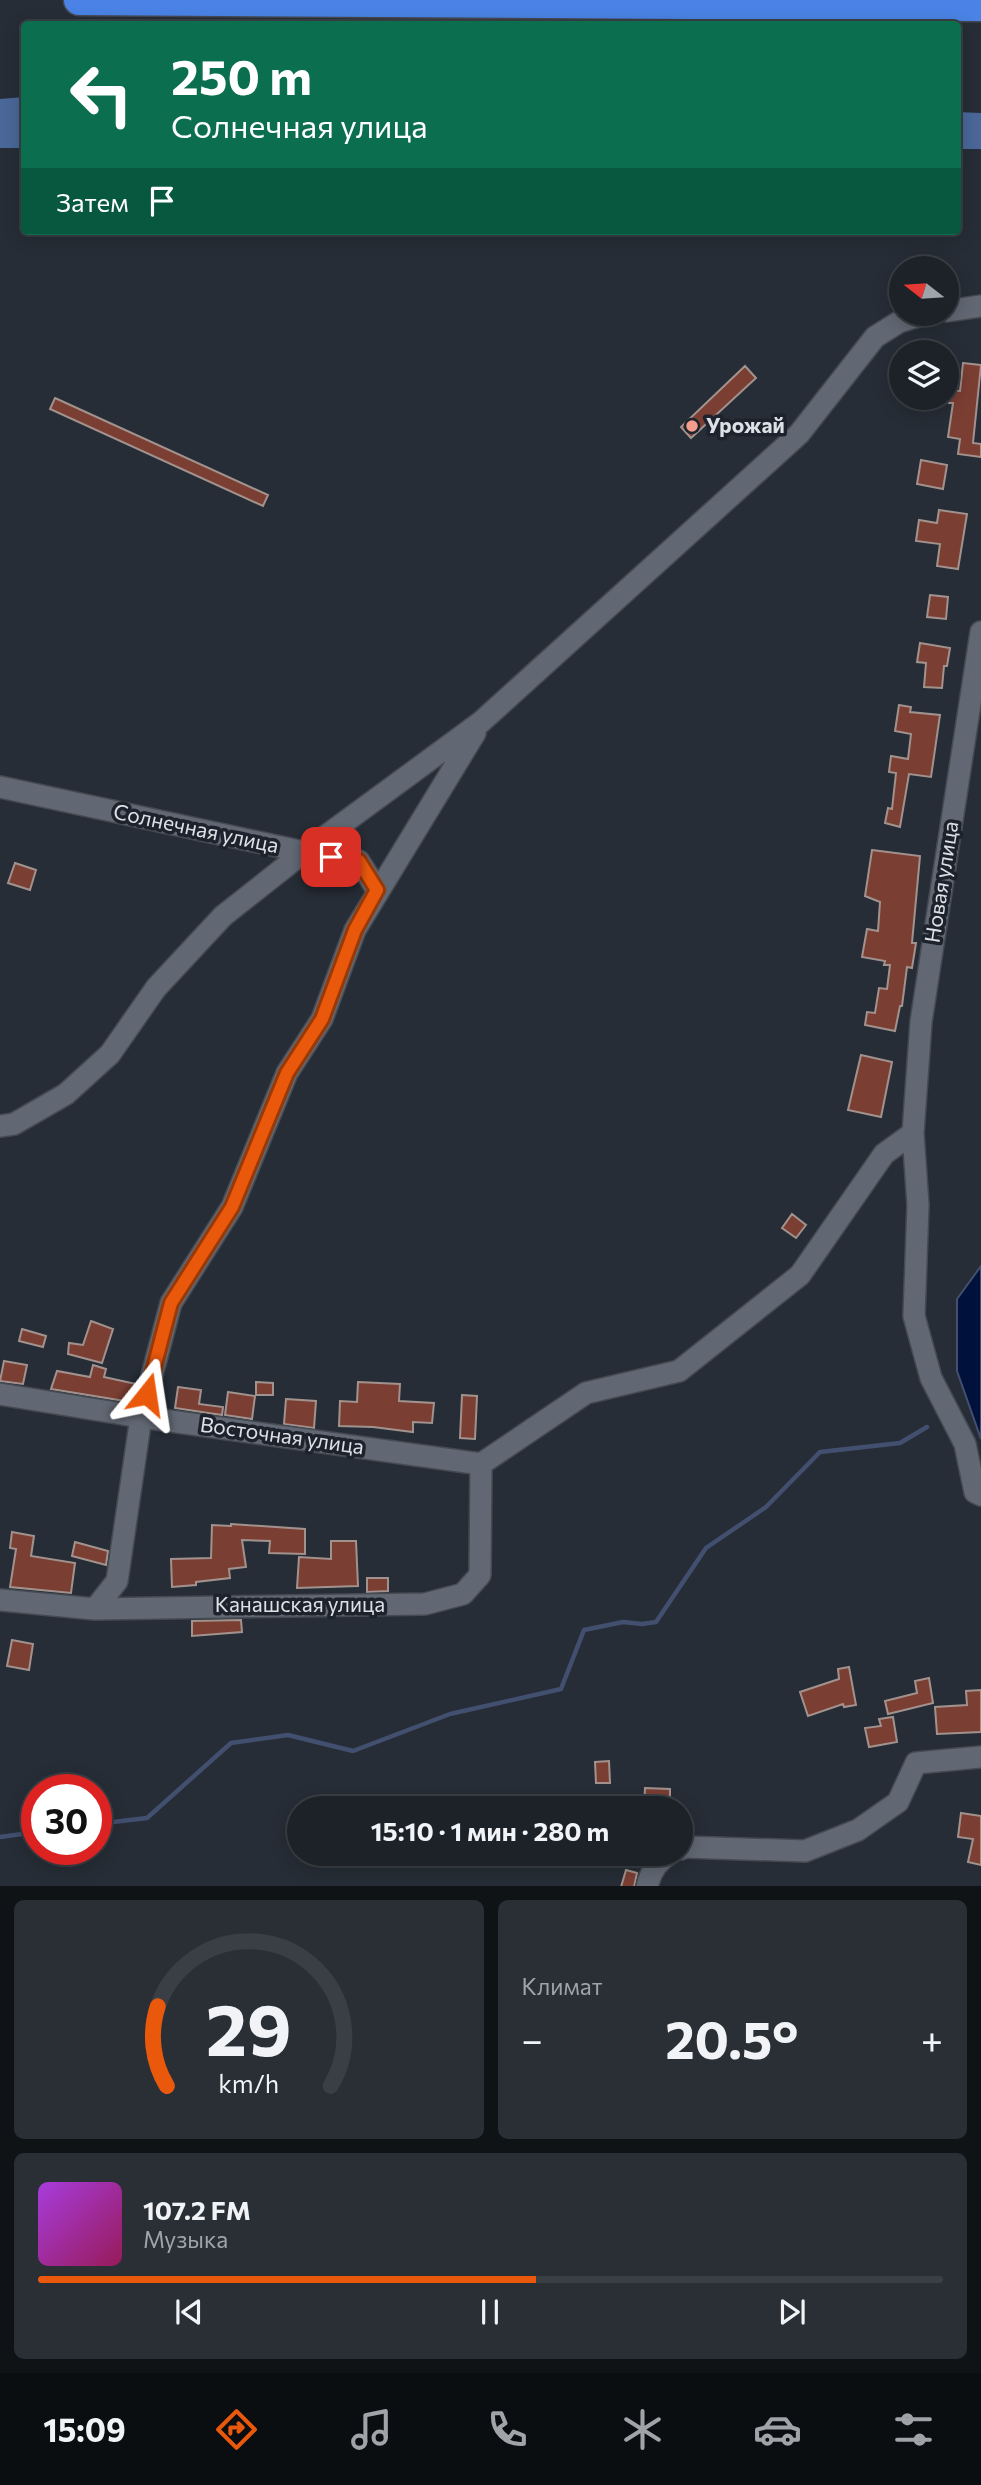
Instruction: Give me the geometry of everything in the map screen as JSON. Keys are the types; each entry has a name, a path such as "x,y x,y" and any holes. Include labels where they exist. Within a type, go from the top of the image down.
{"highway":[{"path":"79,0 981,6"}],"street":[{"path":"959,309 981,306"},
{"path":"0,1126 14,1124 66,1094 110,1054 156,988 223,916 304,852 481,722 799,434 875,337 893,326"},
{"name":"Новая улица","path":"981,632 921,1022 913,1133 918,1205 914,1315 931,1378 965,1444 975,1492 981,1495"},
{"path":"94,1609 117,1581 141,1417 171,1303 232,1207 287,1073 322,1019 355,930 481,722"},
{"name":"Солнечная улица","path":"0,787 304,852 359,861 377,890"},
{"path":"481,1464 586,1393 679,1371 800,1275 884,1154 913,1133"},
{"name":"Восточная улица","path":"0,1394 141,1417 481,1464"},
{"name":"Канашская улица","path":"0,1600 94,1609 425,1604 463,1594 480,1575 481,1464"},
{"path":"693,1847 805,1851 859,1830 898,1802 916,1763 981,1757"},
{"path":"647,1886 650,1873 657,1866"}],"shaded area":[{"path":"21,97 21,148 0,148 0,99"},
{"path":"961,112 981,113 981,149 961,149"},
{"path":"981,1266 981,1439 957,1371 957,1299"}],"building":[{"path":"963,363 981,365 973,443 981,444 981,457 958,454 960,439 948,437 952,410 959,410"},
{"path":"745,366 756,378 691,438 681,427"},
{"path":"55,398 268,495 263,506 50,409"},
{"path":"921,460 947,465 943,489 917,484"},
{"path":"939,510 967,514 958,569 937,566 940,544 916,541 919,520 937,523"},
{"path":"930,595 948,597 946,619 927,617"},
{"path":"920,643 950,648 947,666 944,666 942,688 924,687 926,663 917,662"},
{"path":"899,705 911,707 910,712 940,715 931,777 909,774 900,827 885,823 888,808 892,809 896,773 889,772 891,756 908,759 911,734 895,731"},
{"path":"872,850 920,856 912,943 916,943 912,968 907,967 902,1006 895,1031 865,1025 867,1012 875,1013 879,988 887,989 890,965 884,965 885,961 862,957 867,929 878,931 880,902 865,896"},
{"path":"15,863 36,870 30,890 8,883"},
{"path":"861,1055 892,1062 881,1117 848,1110"},
{"path":"792,1214 806,1225 796,1238 782,1228"},
{"path":"91,1321 113,1329 102,1363 68,1354 69,1343 83,1345"},
{"path":"22,1329 46,1336 43,1347 19,1341"},
{"path":"4,1361 27,1365 23,1384 0,1381"},
{"path":"93,1365 106,1369 104,1377 136,1384 131,1402 51,1389 57,1371 90,1377"},
{"path":"256,1382 273,1383 273,1395 256,1395"},
{"path":"358,1382 400,1384 399,1401 434,1403 432,1423 413,1422 413,1432 339,1426 340,1401 357,1402"},
{"path":"178,1387 201,1390 199,1404 223,1407 222,1415 175,1408"},
{"path":"228,1392 255,1396 252,1419 225,1415"},
{"path":"462,1395 477,1396 475,1439 460,1438"},
{"path":"286,1399 316,1401 314,1428 284,1424"},
{"path":"212,1525 305,1529 305,1554 269,1553 270,1541 242,1540 246,1567 229,1569 230,1578 172,1587 171,1559 211,1558"},
{"path":"12,1532 34,1536 31,1556 75,1563 71,1593 10,1587 16,1549 10,1548"},
{"path":"331,1541 356,1541 358,1586 297,1588 299,1557 331,1559"},
{"path":"75,1542 108,1551 106,1565 72,1556"},
{"path":"367,1578 388,1578 388,1591 367,1592"},
{"path":"241,1620 242,1632 192,1636 192,1621"},
{"path":"12,1640 33,1644 29,1670 7,1666"},
{"path":"849,1667 856,1705 844,1707 843,1704 808,1716 800,1692 839,1679 838,1669"},
{"path":"929,1678 933,1703 888,1714 885,1701 917,1693 915,1681"},
{"path":"981,1690 981,1732 937,1734 935,1707 967,1705 966,1691"},
{"path":"893,1717 897,1742 869,1747 865,1728 881,1726 879,1719"},
{"path":"609,1761 610,1783 596,1783 595,1762"},
{"path":"645,1788 670,1789 670,1796 645,1796"},
{"path":"961,1813 981,1816 981,1865 968,1862 973,1839 958,1837"},
{"path":"626,1870 637,1873 634,1886 621,1886"}],"waterway":[{"path":"112,1822 147,1818 231,1743 288,1735 353,1751 450,1714 561,1689 584,1630 623,1622 656,1622 706,1548 766,1507 820,1452 900,1443 927,1427"},
{"path":"0,1837 21,1834"}],"place":[{"name":"Урожай","path":"692,426"}],"route":[{"path":"147,1394 171,1303 232,1207 287,1073 322,1019 355,930 377,890 359,861 331,857"}]}
